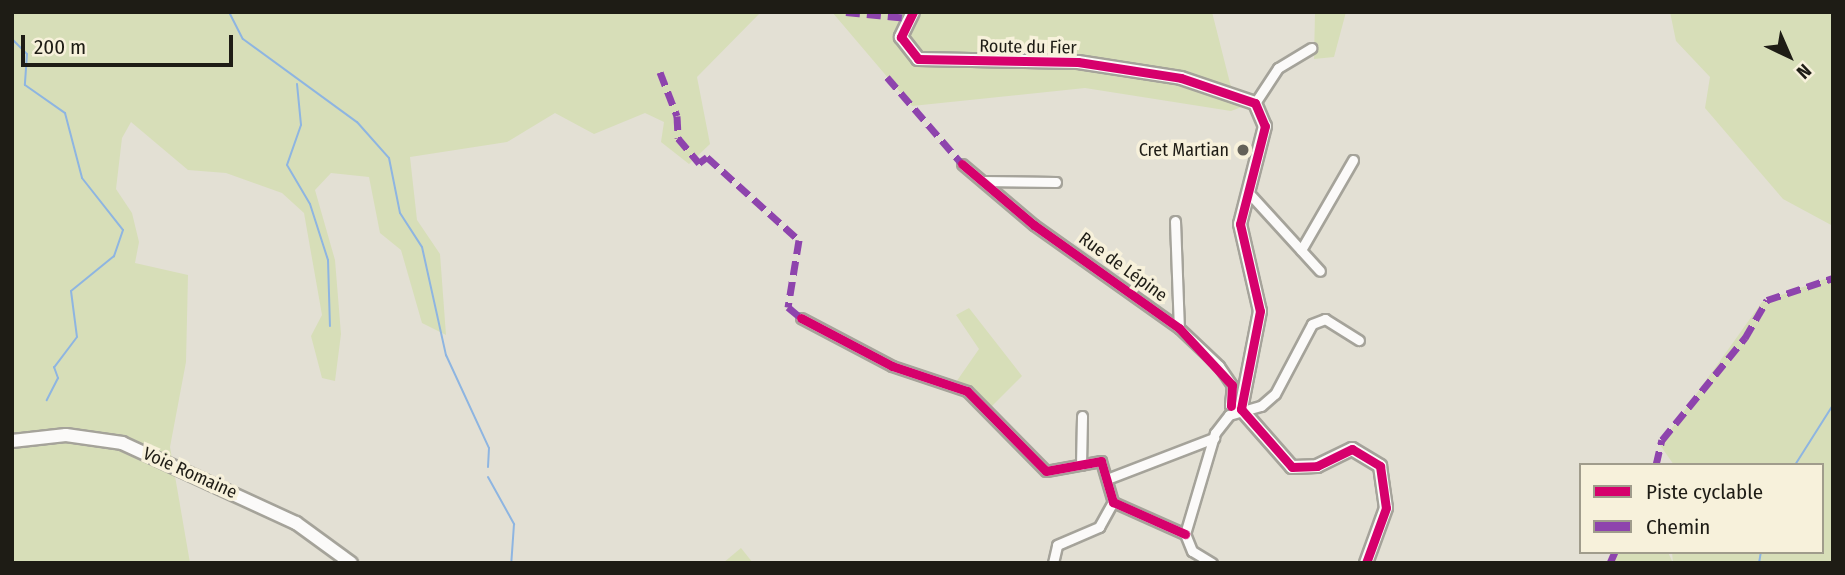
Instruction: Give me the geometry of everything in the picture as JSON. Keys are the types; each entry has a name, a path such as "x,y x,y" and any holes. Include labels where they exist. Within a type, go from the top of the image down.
{"main road":[{"name":"Route du Fier","path":"913,12 901,37 918,59 1078,62 1181,78 1234,93 1255,103"},
{"path":"1255,103 1264,135 1246,190 1240,224 1259,311 1241,409 1292,467 1317,466 1352,449 1380,466 1385,508 1366,563"},
{"name":"Voie Romaine","path":"12,441 66,435 122,443 296,523 351,563"}],"street":[{"path":"1255,103 1278,68 1311,48"},
{"path":"1301,250 1353,160"},
{"name":"Rue de Lépine","path":"962,164 1179,328 1219,366 1233,385 1230,405 1241,409"},
{"path":"983,181 1056,182"},
{"path":"1246,190 1320,271"},
{"path":"1175,221 1179,328"},
{"path":"801,318 892,366 967,391 1046,471 1101,461 1113,502 1099,527 1058,545 1053,563"},
{"path":"1107,479 1213,438 1241,409 1261,406 1275,394 1312,324 1325,319 1359,341"},
{"path":"1081,465 1082,415"},
{"path":"1212,563 1192,551 1185,534 1213,438"},
{"path":"1113,502 1185,534"}],"green space":[{"path":"12,12 761,12 697,77 710,144 689,164 661,142 664,122 645,113 594,134 555,113 507,142 410,157 417,220 440,254 446,335 422,323 401,250 380,233 369,177 331,173 315,190 335,260 341,334 335,381 322,378 311,336 322,315 304,213 282,193 226,173 188,170 131,122 122,138 116,189 132,213 139,242 135,263 188,275 186,362 170,447 190,563 12,563"},
{"path":"832,12 1212,12 1231,87 1167,72 1167,80 1244,106 1231,111 1085,88 912,106"},
{"path":"1315,12 1346,12 1334,57 1314,59"},
{"path":"1670,12 1833,12 1833,226 1783,199 1705,108 1710,77 1676,41"},
{"path":"1833,276 1833,563 1673,563 1672,554 1824,554 1824,463 1673,463 1660,445 1762,302"},
{"path":"969,308 1022,376 986,412 954,385 979,349 956,315"},
{"path":"741,548 753,563 723,563"},
{"path":"1616,554 1669,554 1672,561 1611,563"}],"waterway":[{"path":"229,12 243,39 357,122 389,158 400,213 422,247 446,355 489,448 488,467"},
{"path":"12,39 27,54 25,85 65,113 82,178 123,230 114,256 71,291 77,337 54,367 58,378 47,400"},
{"path":"297,84 301,125 287,165 310,204 328,260 330,326"},
{"path":"1796,463 1833,405"},
{"path":"488,477 514,524 511,563"},
{"path":"1759,563 1761,554"}],"marked path":[{"path":"846,12 908,18"},
{"path":"660,72 677,116 678,138 699,163 707,157 799,240 788,307 801,318"},
{"path":"887,77 962,164"},
{"path":"1656,463 1662,440 1745,338 1767,300 1833,278"},
{"path":"1610,563 1614,554"}],"cycle path":[{"path":"913,12 901,37 918,59 1078,62 1181,78 1255,103 1265,126 1240,224 1260,311 1241,409 1292,467 1317,466 1352,449 1380,466 1386,508 1366,563"},
{"path":"962,164 1034,225 1179,328 1232,385 1231,406"},
{"path":"801,318 892,366 967,391 1046,471 1101,461 1113,502 1185,534"}],"place":[{"name":"Cret Martian","path":"1243,150"}]}
